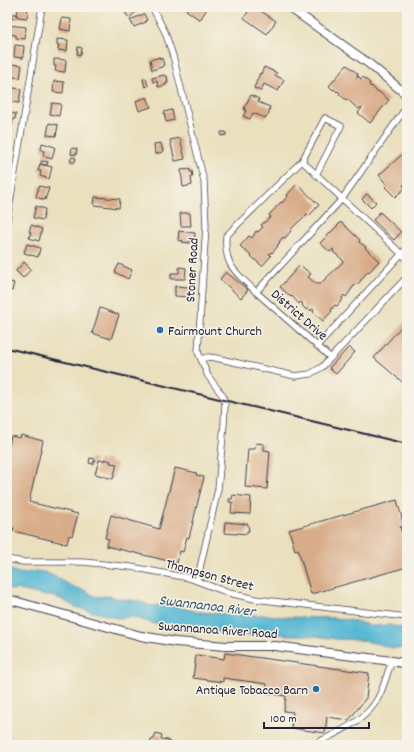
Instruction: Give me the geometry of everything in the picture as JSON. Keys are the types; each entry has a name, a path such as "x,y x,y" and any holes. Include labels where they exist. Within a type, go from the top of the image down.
{"main road":[{"path":"289,7 368,63 407,95"},
{"name":"Swannanoa River Road","path":"7,599 141,636 176,642 226,646 275,646 407,664"}],"street":[{"path":"7,220 42,7"},
{"name":"Stoner Road","path":"152,7 160,21 169,43 204,181 206,226 198,346 201,359 208,376 223,396 225,409 216,498 197,581"},
{"name":"District Drive","path":"201,359 208,357 216,358 295,376 302,376 316,372 331,358 256,292 342,199 407,106"},
{"path":"256,292 230,265 225,250 226,236 302,161 324,118 341,126 316,175"},
{"path":"302,161 407,259"},
{"path":"318,345 407,248"},
{"path":"331,358 407,277"},
{"name":"Thompson Street","path":"7,559 23,562 83,562 111,564 178,575 229,593 255,599 407,617"},
{"path":"313,745 348,727 368,711 377,699 392,661"}],"water":[{"path":"7,569 22,574 35,571 44,572 96,597 109,596 138,601 151,606 167,604 198,612 282,617 335,618 372,626 389,625 407,629 407,648 392,648 361,640 315,636 271,634 259,636 208,631 191,632 162,626 133,617 117,618 75,607 52,596 45,596 7,588"}],"building":[{"path":"19,7 28,7 27,18 18,17 17,14"},
{"path":"63,7 72,7 72,10 62,9"},
{"path":"128,7 141,8 129,18 124,11"},
{"path":"189,7 208,7 200,20 186,10"},
{"path":"251,7 255,7 276,21 267,34 244,18"},
{"path":"11,14 17,14 16,19 10,18"},
{"path":"144,14 147,20 145,21 146,22 134,27 130,20"},
{"path":"62,18 71,19 70,31 60,29"},
{"path":"7,25 26,27 25,39 16,38 16,35 7,34"},
{"path":"57,39 68,40 67,51 58,50 59,45 57,45"},
{"path":"15,45 24,46 23,58 14,57"},
{"path":"78,47 82,48 81,55 77,54"},
{"path":"160,57 160,59 162,58 164,65 152,70 150,60"},
{"path":"54,59 66,60 65,72 55,71 56,66 54,66"},
{"path":"8,64 22,65 20,78 7,76"},
{"path":"347,65 358,74 357,78 358,76 361,79 363,77 370,83 369,85 371,87 372,86 377,92 378,91 389,100 370,123 358,113 362,108 361,107 359,109 339,94 340,93 338,91 333,90 329,86"},
{"path":"264,67 277,73 275,75 284,80 278,91 264,84 261,91 254,88"},
{"path":"164,75 167,76 168,83 158,87 157,81 153,82 152,78"},
{"path":"146,78 148,86 145,87 143,79"},
{"path":"54,81 64,82 63,93 53,92"},
{"path":"7,87 21,89 19,103 7,101"},
{"path":"251,95 259,99 258,102 270,107 268,116 265,118 253,113 250,119 243,116 246,111 244,108"},
{"path":"147,97 151,107 139,111 136,101"},
{"path":"52,103 61,104 59,116 50,114"},
{"path":"172,110 174,120 166,122 164,112"},
{"path":"7,112 16,114 12,125 7,124"},
{"path":"49,123 58,125 56,136 47,135"},
{"path":"221,132 226,132 226,135 221,136"},
{"path":"7,134 9,134 8,139 11,140 9,147 7,146"},
{"path":"180,138 185,159 175,161 170,140"},
{"path":"42,143 55,147 52,159 43,156 44,151 41,150"},
{"path":"161,143 163,152 155,154 154,144"},
{"path":"72,148 77,149 76,155 71,154"},
{"path":"407,150 407,183 403,185 405,188 395,197 385,187 387,185 379,175"},
{"path":"72,157 76,158 74,163 70,161"},
{"path":"41,161 48,162 47,165 41,164"},
{"path":"40,164 52,167 49,179 40,176 41,171 38,171"},
{"path":"190,169 193,177 191,177 192,185 183,187 181,170"},
{"path":"297,184 319,205 309,216 307,214 290,230 291,231 285,238 283,237 277,245 278,246 272,253 271,252 269,254 271,256 262,266 240,246 249,236 252,238 256,231 258,232 263,227 261,225 271,217 269,215 281,202 282,203"},
{"path":"39,186 49,188 45,200 36,197"},
{"path":"367,194 376,202 371,208 362,199"},
{"path":"95,197 120,199 119,208 94,205"},
{"path":"36,206 45,209 43,220 33,218"},
{"path":"380,212 401,232 394,240 373,220"},
{"path":"180,213 190,213 191,226 181,226"},
{"path":"341,222 379,261 369,272 368,271 358,284 356,283 346,297 344,295 342,298 343,299 337,306 335,305 323,321 313,312 314,310 312,309 311,311 308,308 306,310 301,302 299,304 292,296 291,297 280,287 300,265 311,274 308,277 316,284 320,284 343,262 342,259 333,252 333,249 330,252 320,243"},
{"path":"31,225 42,229 39,241 29,238"},
{"path":"179,231 195,233 194,242 182,242 183,241 178,240"},
{"path":"27,244 40,248 38,257 24,253"},
{"path":"24,262 31,269 23,278 16,271"},
{"path":"119,264 132,270 128,279 115,272"},
{"path":"179,267 186,268 185,279 171,279 171,273 179,273"},
{"path":"226,272 248,290 241,298 220,279"},
{"path":"7,281 14,283 12,291 7,290"},
{"path":"175,286 189,287 189,297 175,296"},
{"path":"100,308 119,315 111,339 92,333"},
{"path":"407,320 407,386 374,358"},
{"path":"349,347 355,352 336,374 329,368"},
{"path":"21,435 43,441 29,502 78,514 72,536 69,535 67,544 13,531 14,528 7,527 7,455 11,436 20,438"},
{"path":"256,443 264,444 264,450 270,451 267,489 245,487 248,449 255,449"},
{"path":"90,458 95,459 93,464 89,463"},
{"path":"104,459 111,461 110,463 117,464 113,479 95,474 99,460 104,461"},
{"path":"175,468 197,473 196,475 204,477 189,538 187,537 183,552 180,551 177,563 106,546 109,539 105,538 111,515 159,529"},
{"path":"233,495 251,497 250,514 231,513 232,502 229,502 229,499 232,499"},
{"path":"397,500 404,526 400,527 407,550 407,567 311,594 298,549 295,550 289,530"},
{"path":"225,522 248,524 249,531 247,531 247,534 224,533"},
{"name":"Antique Tobacco Barn","path":"225,653 369,673 366,698 349,720 327,717 325,733 291,728 293,712 284,711 286,696 266,693 267,684 223,678 223,682 193,678 196,655 224,659"},
{"path":"156,733 162,735 161,739 168,740 173,744 150,745 151,740 154,739"}],"railway":[{"path":"7,348 407,444"}],"place":[{"name":"Fairmount Church","path":"160,330"},
{"name":"Antique Tobacco Barn","path":"316,689"}],"water label":[{"name":"Swannanoa River","path":"207,605"}]}
